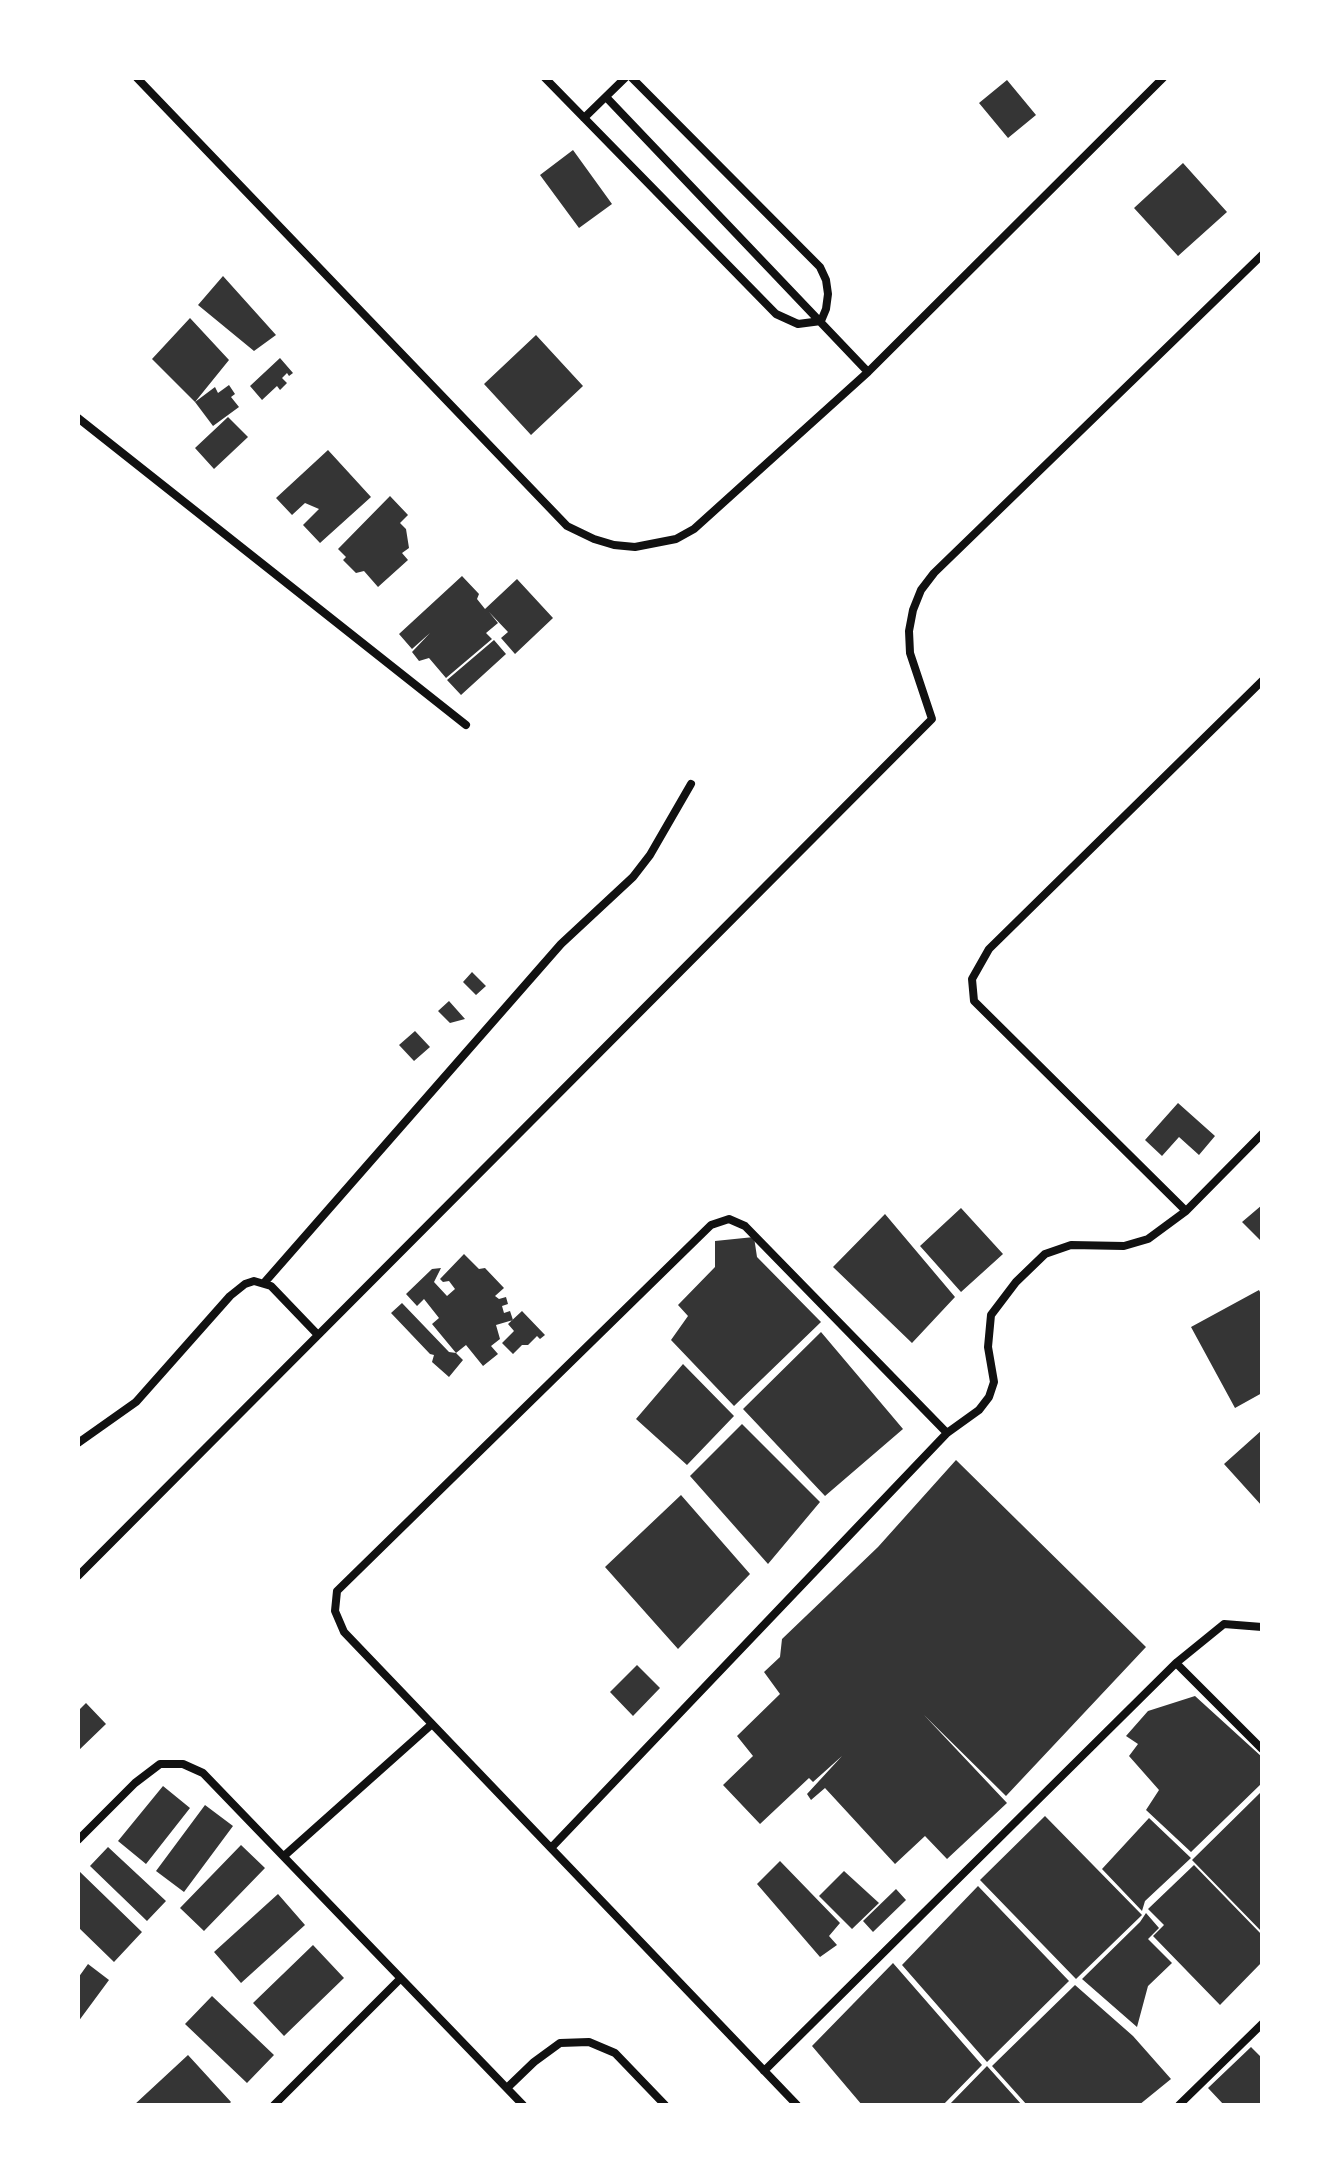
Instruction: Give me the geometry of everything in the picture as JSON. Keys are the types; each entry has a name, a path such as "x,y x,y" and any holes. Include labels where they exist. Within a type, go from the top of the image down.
{"street":[{"path":"137,78 567,526 614,545 645,546 676,539 694,529 868,372 1163,78"},
{"path":"545,78 776,314 798,324 821,321"},
{"path":"584,118 625,78"},
{"path":"632,78 820,267 828,294 821,321"},
{"path":"606,97 868,372"},
{"path":"78,1576 932,719 910,653 911,621 921,590 934,573 1262,255"},
{"path":"78,418 466,725"},
{"path":"1186,1211 974,1001 972,979 989,949 1262,681"},
{"path":"264,1283 561,944 633,877 650,855 691,784"},
{"path":"551,1848 947,1433 979,1410 989,1397 994,1382 988,1347 991,1315 1016,1282 1045,1254 1071,1245 1124,1246 1148,1239 1186,1211 1262,1134"},
{"path":"797,2105 344,1632 335,1611 337,1591 711,1225 729,1219 745,1226 947,1433"},
{"path":"78,1443 136,1402 236,1288 254,1281 277,1290 318,1335"},
{"path":"764,2071 1176,1663 1224,1624 1262,1627"},
{"path":"1176,1663 1262,1749"},
{"path":"284,1856 432,1724"},
{"path":"78,1840 135,1783 160,1764 183,1764 203,1773 523,2105"},
{"path":"274,2105 400,1979"},
{"path":"1179,2105 1262,2024"},
{"path":"507,2088 560,2043 589,2042 615,2053 665,2105"}],"building":[{"path":"1007,80 1036,115 1008,138 979,103"},
{"path":"573,150 612,204 579,228 540,175"},
{"path":"1183,163 1227,212 1178,256 1134,208"},
{"path":"223,276 276,335 254,351 198,305"},
{"path":"190,318 229,360 195,402 152,359"},
{"path":"536,335 583,386 531,435 484,384"},
{"path":"280,358 293,373 289,376 287,373 282,378 287,383 280,390 277,386 262,400 250,386"},
{"path":"229,385 235,394 231,397 239,407 213,426 195,402 215,387 218,393"},
{"path":"228,417 248,437 214,469 195,448"},
{"path":"328,450 371,497 320,543 303,525 319,509 305,503 292,515 276,498"},
{"path":"390,496 408,515 400,523 406,529 409,548 402,553 408,560 378,587 364,571 356,573 343,560 346,557 338,549"},
{"path":"462,576 479,594 477,599 485,609 517,579 553,618 515,654 501,638 508,632 489,612 498,623 486,633 492,639 446,678 429,658 419,661 412,652 430,633 412,649 399,634"},
{"path":"494,640 506,654 461,695 447,680"},
{"path":"472,972 486,986 476,995 463,982"},
{"path":"449,1001 465,1019 450,1023 438,1011"},
{"path":"415,1031 430,1047 414,1061 399,1045"},
{"path":"1178,1103 1215,1136 1199,1155 1179,1137 1162,1156 1145,1140"},
{"path":"1262,1205 1262,1242 1242,1222"},
{"path":"961,1208 1003,1254 961,1292 920,1246"},
{"path":"885,1214 955,1297 912,1343 833,1267"},
{"path":"754,1237 757,1257 821,1322 734,1406 671,1340 688,1316 678,1305 715,1267 715,1241"},
{"path":"464,1254 479,1269 485,1268 504,1288 495,1296 499,1299 506,1297 508,1304 502,1306 504,1313 510,1311 513,1320 496,1325 500,1339 491,1346 498,1354 483,1366 466,1345 456,1353 432,1324 439,1318 424,1299 417,1306 406,1294 432,1269 441,1268 434,1282 447,1296 455,1289 449,1281 440,1279"},
{"path":"1259,1290 1262,1296 1262,1393 1235,1408 1191,1327"},
{"path":"402,1303 449,1352 456,1353 463,1360 449,1377 432,1362 434,1355 391,1313"},
{"path":"522,1311 545,1335 540,1339 537,1336 513,1354 502,1343 514,1331 508,1324"},
{"path":"821,1332 903,1429 825,1496 743,1409"},
{"path":"683,1364 734,1416 687,1465 636,1419"},
{"path":"742,1424 820,1502 768,1564 690,1476"},
{"path":"1262,1430 1262,1506 1224,1464"},
{"path":"956,1460 1146,1647 1006,1796 924,1715 1007,1803 947,1859 925,1836 895,1864 825,1788 811,1800 807,1794 842,1756 813,1782 809,1778 760,1824 723,1785 753,1756 737,1736 780,1694 764,1672 780,1657 782,1639 878,1547"},
{"path":"681,1495 750,1574 678,1649 605,1567"},
{"path":"637,1665 660,1688 633,1716 610,1692"},
{"path":"1195,1696 1262,1757 1262,1783 1191,1852 1146,1810 1159,1790 1129,1756 1138,1744 1126,1736 1148,1711"},
{"path":"86,1703 106,1724 78,1751 78,1711"},
{"path":"163,1786 190,1808 146,1864 118,1841"},
{"path":"1262,1791 1262,1932 1192,1860"},
{"path":"205,1805 233,1826 184,1892 156,1871"},
{"path":"1045,1816 1142,1915 1076,1979 980,1880"},
{"path":"1149,1818 1191,1858 1145,1901 1142,1911 1102,1869"},
{"path":"241,1845 265,1868 204,1931 180,1908"},
{"path":"108,1847 166,1901 147,1921 90,1866"},
{"path":"780,1861 840,1923 829,1936 837,1945 820,1957 757,1884"},
{"path":"1194,1865 1262,1935 1262,1962 1220,2005 1153,1936 1164,1925 1148,1909"},
{"path":"79,1871 142,1932 114,1962 78,1927"},
{"path":"844,1871 879,1903 852,1929 819,1896"},
{"path":"978,1886 1069,1981 987,2062 902,1965"},
{"path":"896,1889 906,1900 873,1932 863,1921"},
{"path":"278,1894 305,1925 241,1983 214,1952"},
{"path":"1146,1913 1159,1928 1148,1939 1172,1963 1148,1986 1137,2027 1082,1979"},
{"path":"313,1945 344,1978 284,2036 253,2003"},
{"path":"893,1963 982,2065 943,2105 862,2105 812,2046"},
{"path":"88,1964 109,1980 78,2022 78,1978"},
{"path":"1075,1985 1133,2036 1171,2079 1139,2105 1027,2105 992,2066"},
{"path":"212,1996 274,2055 247,2083 185,2024"},
{"path":"1251,2047 1262,2058 1262,2105 1224,2105 1208,2088"},
{"path":"188,2055 231,2102 228,2105 134,2105"},
{"path":"987,2066 1022,2105 949,2105"}]}
